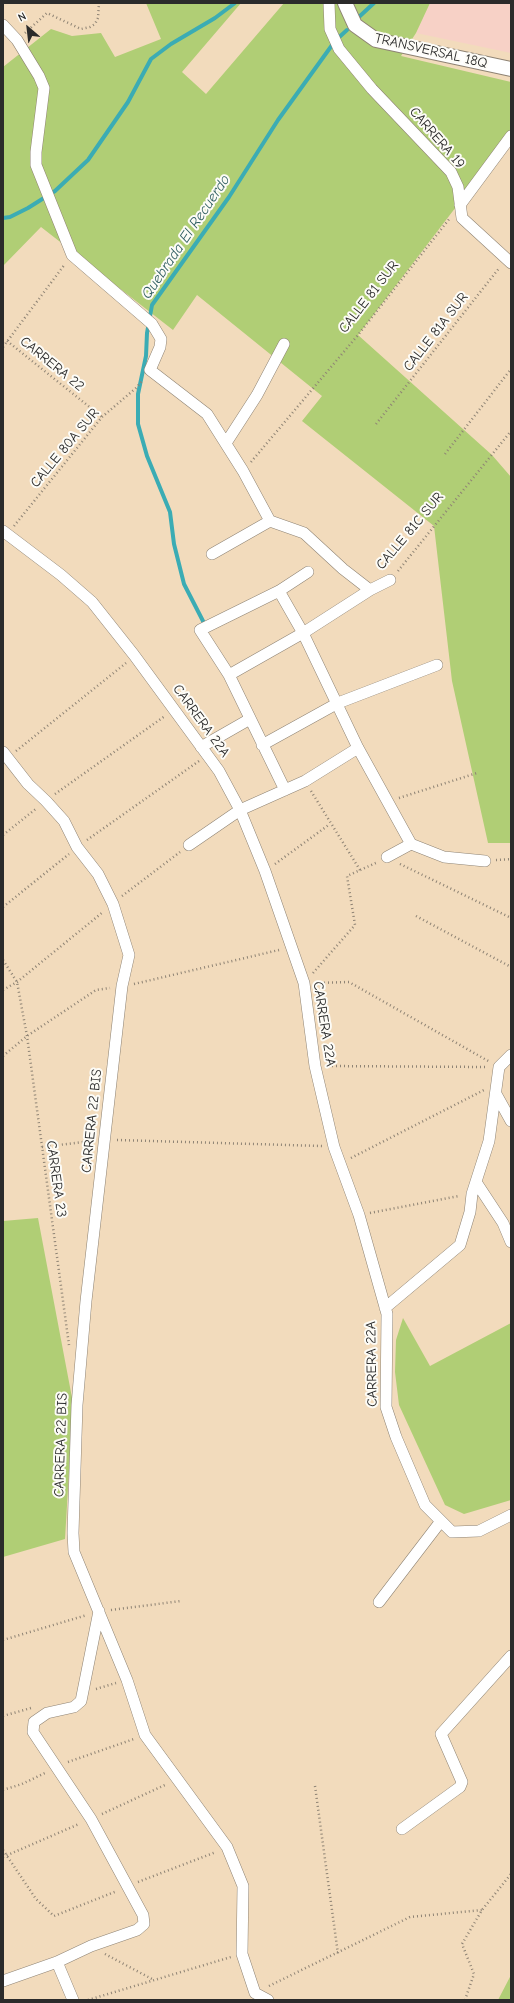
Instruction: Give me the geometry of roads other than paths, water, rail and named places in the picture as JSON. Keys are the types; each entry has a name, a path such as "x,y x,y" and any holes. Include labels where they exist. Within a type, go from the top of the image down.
{"street":[{"name":"CARRERA 19","path":"328,3 332,33 339,49 372,89 451,172 458,187 461,199 460,204 462,218 509,261"},
{"name":"TRANSVERSAL 18Q","path":"345,3 355,25 376,40 511,69"},
{"path":"3,25 17,40 39,76 44,88 36,152 36,165 72,255 152,324 161,339 161,343 150,370 207,414 243,471 270,521 304,533 343,569 370,590"},
{"path":"460,204 511,136"},
{"path":"226,443 257,395 284,344"},
{"path":"212,554 270,521"},
{"name":"CARRERA 22A","path":"5,533 61,575 92,602 134,655 219,771 240,810 265,871 304,983 314,1066 334,1146 360,1215 385,1308 388,1332 386,1406 396,1437 425,1505 452,1532 479,1531 511,1515"},
{"path":"284,790 229,676 200,630 279,591 308,572"},
{"name":"CALLE 81C SUR","path":"229,676 303,633 370,590 390,580"},
{"path":"279,591 303,633 358,748 411,844 444,857 485,861"},
{"path":"262,745 338,704 437,665"},
{"path":"204,751 250,719"},
{"path":"189,845 240,810 305,780 358,748"},
{"name":"CARRERA 22 BIS","path":"5,755 28,784 46,801 64,822 77,847 98,874 113,904 129,954 122,986 86,1301 77,1405 72,1533 74,1552 127,1680 145,1735 227,1847 243,1886 242,1954 255,1993 268,2000"},
{"path":"387,857 411,844"},
{"path":"385,1308 460,1245 470,1212 472,1194 489,1141 499,1067 511,1055"},
{"path":"496,1089 511,1121"},
{"path":"476,1182 503,1223 511,1242"},
{"path":"379,1602 441,1521"},
{"path":"3,1981 57,1962 91,1946 137,1930 144,1924 143,1915 91,1819 33,1732 34,1722 47,1713 74,1707 81,1701 99,1611"},
{"path":"402,1829 460,1787 462,1782 441,1734 511,1656"},
{"path":"57,1962 73,2000"}],"waterway":[{"path":"3,218 10,217 28,208 55,191 88,160 128,102 151,59 171,44 215,18 235,3"},
{"name":"Quebrada El Recuerdo","path":"360,16 374,3"},
{"name":"Quebrada El Recuerdo","path":"204,623 184,584 174,544 170,512 147,456 138,424 138,394 146,356 147,333 152,305 229,197 278,120 335,41 347,30"}]}
